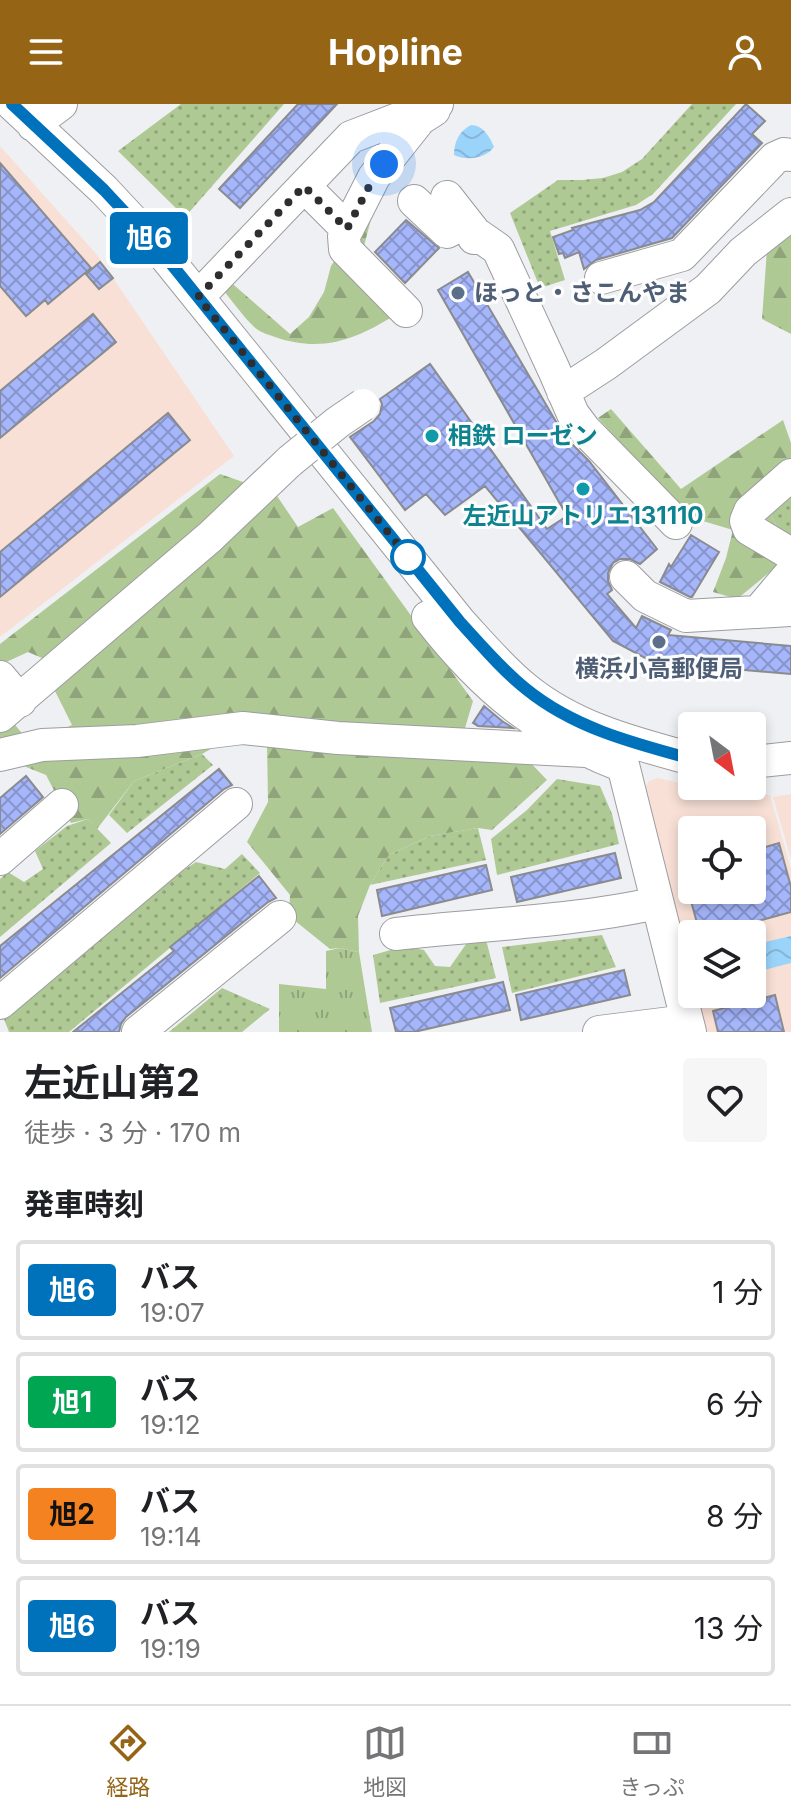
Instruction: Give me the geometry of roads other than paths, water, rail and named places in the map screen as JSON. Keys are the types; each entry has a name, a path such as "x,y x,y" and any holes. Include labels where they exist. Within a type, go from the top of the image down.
{"street":[{"path":"22,114 61,104"},
{"path":"406,311 345,249 344,236 374,177 393,151 420,119 443,104"},
{"path":"198,297 351,137 423,109"},
{"path":"22,114 104,190 160,250 460,622 507,672 545,703 592,728 620,752 689,1026 599,1032"},
{"path":"601,278 682,255 775,158 791,155"},
{"path":"304,186 347,229"},
{"path":"447,197 473,239"},
{"path":"414,201 447,232 462,224 473,239 498,249 573,414 676,523"},
{"path":"563,392 710,287 743,252 791,214"},
{"path":"682,255 710,287"},
{"path":"7,698 210,537 290,461 363,405"},
{"path":"791,475 750,511 746,521 749,529 791,554"},
{"path":"374,548 476,674 524,715 586,751"},
{"path":"758,612 791,573"},
{"path":"626,577 645,596 686,616 791,610"},
{"path":"0,755 42,745 137,741 243,728 338,738 678,758"},
{"path":"766,761 791,758"},
{"path":"0,1003 236,804"},
{"path":"0,859 62,805"},
{"path":"396,934 605,913 657,903"},
{"path":"138,1032 280,917"}],"water":[{"path":"471,125 482,129 494,147 476,158 454,155 458,137"},
{"path":"791,936 791,963 766,969 766,942"}],"place":[{"name":"ほっと・さこんやま","path":"458,293"},
{"name":"相鉄 ローゼン","path":"432,436"},
{"name":"左近山アトリエ131110","path":"583,489"},
{"name":"横浜小高郵便局","path":"659,642"}]}
